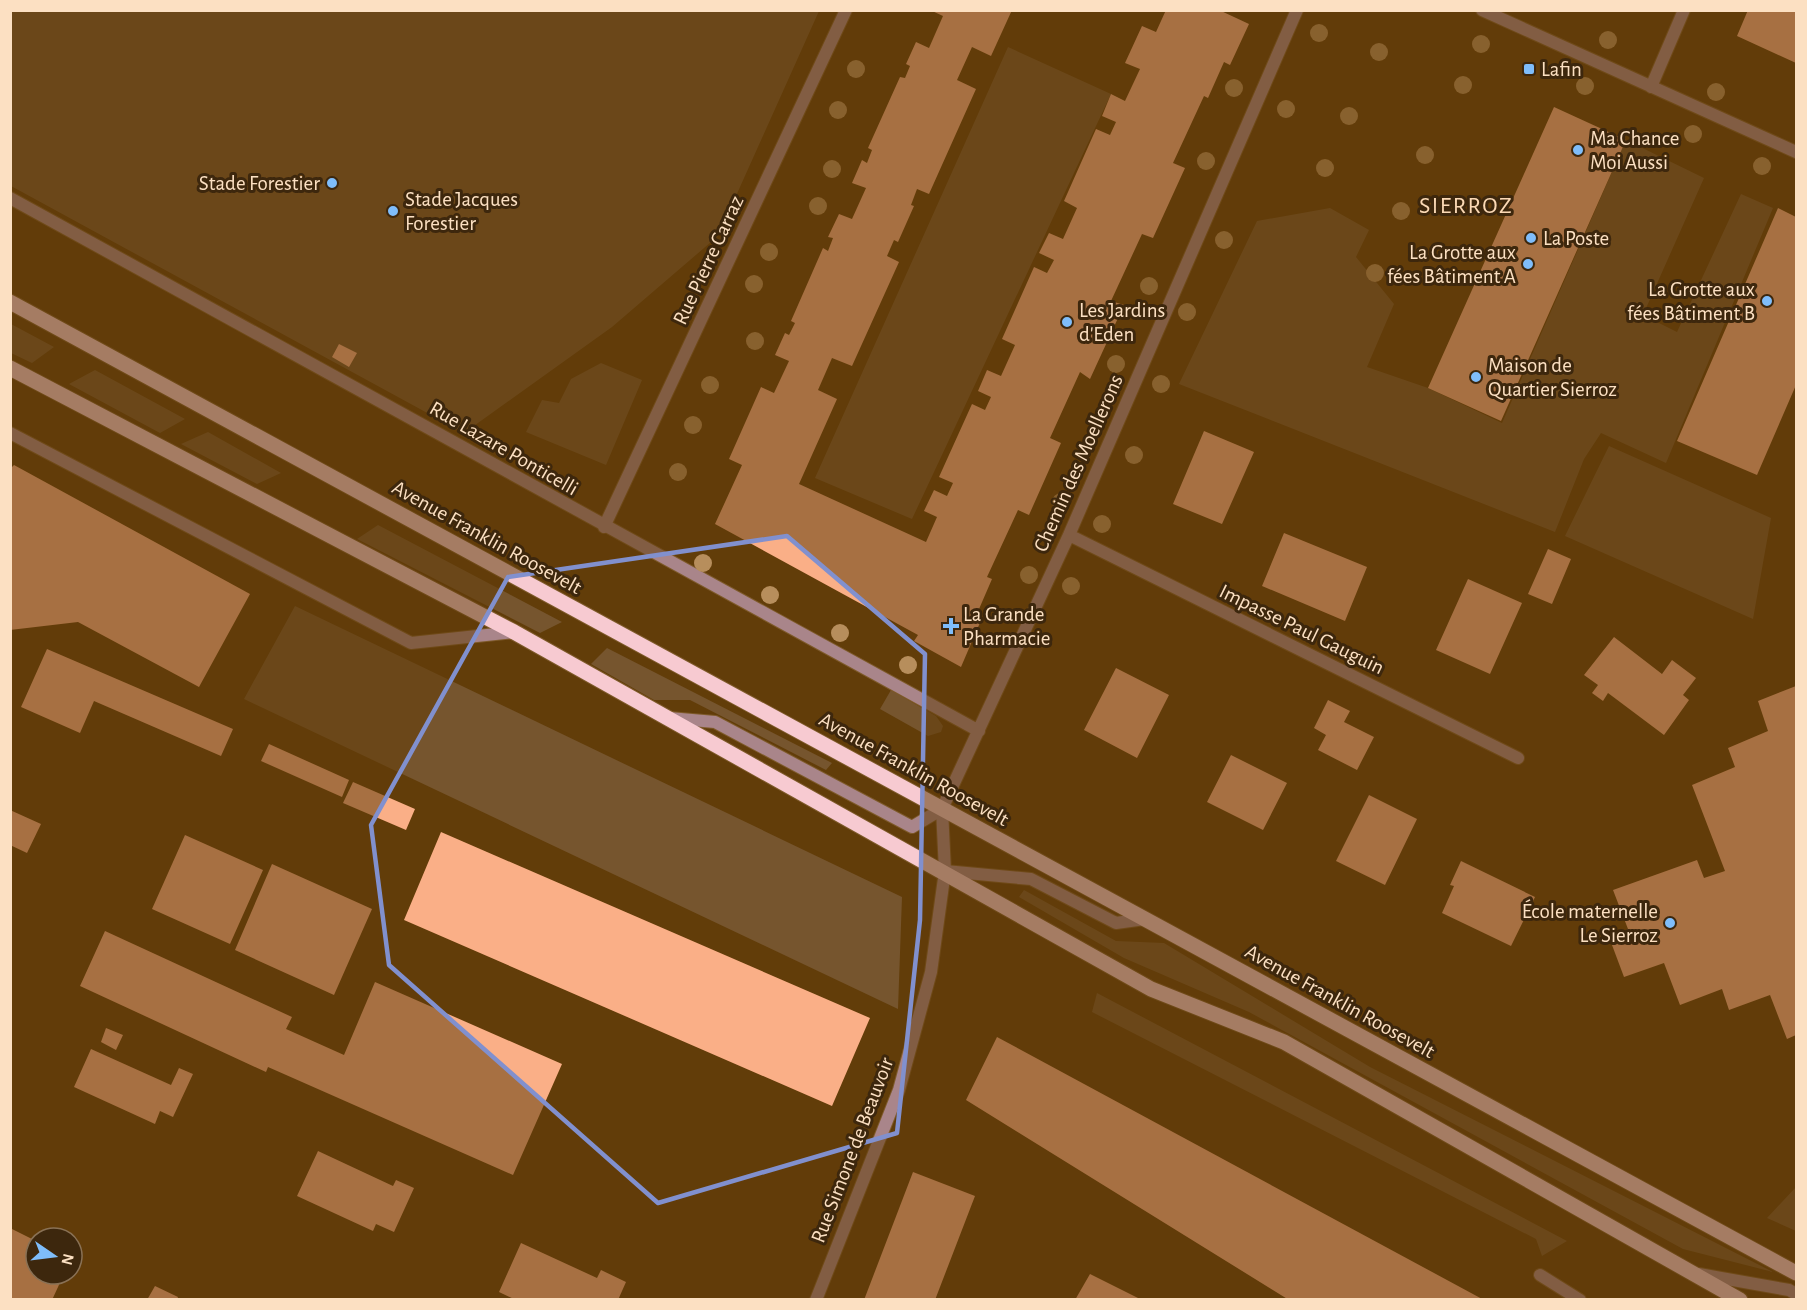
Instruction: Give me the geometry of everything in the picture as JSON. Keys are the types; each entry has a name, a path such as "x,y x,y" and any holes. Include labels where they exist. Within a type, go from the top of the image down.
{"main road":[{"name":"Avenue Franklin Roosevelt","path":"10,302 1797,1273"},
{"path":"10,368 514,632 1151,989 1284,1042 1740,1299"}],"street":[{"name":"Rue Pierre Carraz","path":"604,527 846,10"},
{"name":"Chemin des Moellerons","path":"942,809 1069,535 1297,10"},
{"path":"1482,10 1797,152"},
{"path":"1651,87 1684,10"},
{"name":"Rue Lazare Ponticelli","path":"10,198 364,391 604,527 979,731"},
{"path":"10,433 411,643 514,632"},
{"name":"Impasse Paul Gauguin","path":"1069,535 1518,758"},
{"path":"668,718 715,722 912,827 942,809"},
{"name":"Rue Simone de Beauvoir","path":"816,1299 899,1090 931,972 945,872 942,809"},
{"path":"945,872 1031,879 1116,923 1145,919"},
{"path":"1692,1273 1789,1290 1797,1294"},
{"path":"1540,1275 1580,1299"}],"highlighted area":[{"path":"787,536 925,654 920,920 897,1133 658,1203 389,965 371,825 508,577"}],"shaded area":[{"name":"Stade Forestier","path":"10,11 819,11 718,236 612,327 464,433 11,186"},
{"path":"1008,47 1111,94 912,519 815,478"},
{"path":"1626,140 1704,178 1643,315 1677,332 1741,194 1773,208 1666,463 1601,433 1584,459 1555,532 1179,384 1257,221 1330,208 1369,230 1356,257 1394,304 1367,367 1428,388 1502,423"},
{"path":"10,324 54,347 32,363 11,353"},
{"path":"601,363 642,380 606,465 526,432 542,400 559,403 571,379"},
{"path":"95,370 185,419 160,433 69,384"},
{"path":"208,432 281,473 257,484 181,444"},
{"path":"1609,446 1771,518 1753,619 1565,536"},
{"path":"378,525 562,622 540,633 357,539"},
{"path":"295,606 902,897 898,1009 244,699"},
{"path":"607,648 832,763 826,770 690,700 654,700 591,664"},
{"path":"891,690 936,716 943,726 941,732 928,736 880,709"},
{"path":"1024,890 1116,941 1164,943 1370,1067 1773,1272 1683,1249 1249,1012 1124,958 1019,897"},
{"path":"1097,993 1567,1241 1542,1256 1536,1239 1092,1012"},
{"path":"1796,1187 1796,1231 1767,1218"}],"building":[{"name":"Les Jardins d'Eden","path":"930,10 1012,10 991,56 972,47 957,80 976,89 929,194 917,189 911,205 914,206 898,242 894,240 887,256 899,262 852,366 832,358 818,390 837,399 799,484 926,542 937,517 924,511 934,490 947,496 953,483 939,477 972,404 985,410 991,397 978,391 987,370 1001,376 1015,345 1002,339 1034,267 1047,273 1054,260 1039,253 1049,233 1063,239 1077,208 1064,201 1096,129 1110,135 1116,122 1102,116 1111,94 1125,101 1140,69 1125,63 1142,26 1156,32 1166,10 1219,10 1249,24 1230,65 1224,62 1208,98 1204,96 1173,163 1185,168 1153,238 1142,234 1111,301 1124,305 1090,379 1080,372 1050,438 1061,443 1029,515 1018,510 987,577 992,579 976,616 982,618 961,667 914,641 918,635 715,524 742,465 729,459 761,387 774,393 789,361 775,355 785,333 789,335 795,323 791,321 823,248 828,251 833,238 828,237 839,214 852,219 866,188 852,183 862,160 867,163 872,150 868,148 900,77 905,78 910,66 906,64 916,42 929,48 943,16"},
{"path":"1748,10 1796,10 1796,63 1737,36"},
{"name":"La Grotte aux fées Bâtiment A","path":"1554,107 1626,140 1501,421 1428,388"},
{"name":"La Grotte aux fées Bâtiment B","path":"1778,208 1796,217 1796,385 1757,475 1677,441"},
{"path":"339,344 357,353 349,367 332,357"},
{"path":"1204,431 1254,452 1222,524 1173,504"},
{"path":"14,465 250,594 199,687 78,622 10,630 10,469"},
{"path":"1284,533 1367,567 1345,621 1262,586"},
{"path":"1548,549 1571,559 1552,604 1528,594"},
{"path":"1468,579 1522,603 1490,674 1436,650"},
{"path":"1614,637 1662,674 1672,660 1696,678 1683,695 1689,700 1664,735 1608,693 1603,701 1592,693 1598,685 1584,675"},
{"path":"47,649 233,729 221,756 94,701 80,733 21,707"},
{"path":"1116,668 1169,695 1137,758 1084,730"},
{"path":"1796,686 1796,1035 1787,1039 1770,995 1729,1010 1722,989 1680,1005 1664,963 1624,977 1609,937 1628,929 1613,890 1697,860 1704,878 1725,871 1692,785 1735,767 1728,748 1768,731 1758,701"},
{"path":"1328,700 1350,711 1344,722 1374,737 1357,770 1318,750 1326,735 1314,728"},
{"path":"269,744 349,780 342,797 261,761"},
{"path":"1231,755 1287,783 1263,830 1207,802"},
{"path":"353,782 415,809 406,830 343,803"},
{"path":"1369,795 1417,819 1385,885 1336,861"},
{"path":"10,810 41,824 27,853 10,845"},
{"path":"441,832 870,1018 832,1106 404,920"},
{"path":"185,835 263,870 230,944 152,909"},
{"path":"1461,861 1535,897 1511,946 1442,913 1454,886 1450,885"},
{"path":"272,864 372,909 334,995 235,950"},
{"path":"105,931 292,1017 286,1029 344,1055 375,982 562,1064 513,1175 268,1067 266,1072 80,986"},
{"path":"106,1028 123,1035 116,1050 101,1042"},
{"path":"997,1037 1484,1300 1289,1300 966,1100"},
{"path":"91,1049 171,1085 179,1068 193,1074 173,1117 160,1111 155,1124 74,1087"},
{"path":"318,1151 393,1186 396,1180 414,1188 394,1232 376,1224 373,1231 297,1196"},
{"path":"913,1172 975,1196 935,1300 864,1300"},
{"path":"12,1229 24,1235 24,1286 58,1286 52,1300 10,1300"},
{"path":"521,1243 597,1278 601,1270 626,1282 618,1300 516,1300 499,1292"},
{"path":"1090,1274 1142,1300 1075,1300"},
{"path":"155,1286 178,1297 177,1300 147,1300"}],"place":[{"name":"Lafin","path":"1529,69"},
{"name":"Ma Chance Moi Aussi","path":"1578,150"},
{"name":"Stade Forestier","path":"332,183"},
{"name":"Stade Jacques Forestier","path":"393,211"},
{"name":"La Poste","path":"1531,238"},
{"name":"La Grotte aux fées Bâtiment A","path":"1528,264"},
{"name":"La Grotte aux fées Bâtiment B","path":"1767,301"},
{"name":"Les Jardins d'Eden","path":"1067,322"},
{"name":"Maison de Quartier Sierroz","path":"1476,377"},
{"name":"La Grande Pharmacie","path":"951,626"},
{"name":"École maternelle Le Sierroz","path":"1670,923"}],"district":[{"name":"SIERROZ","path":"1466,205"}]}
